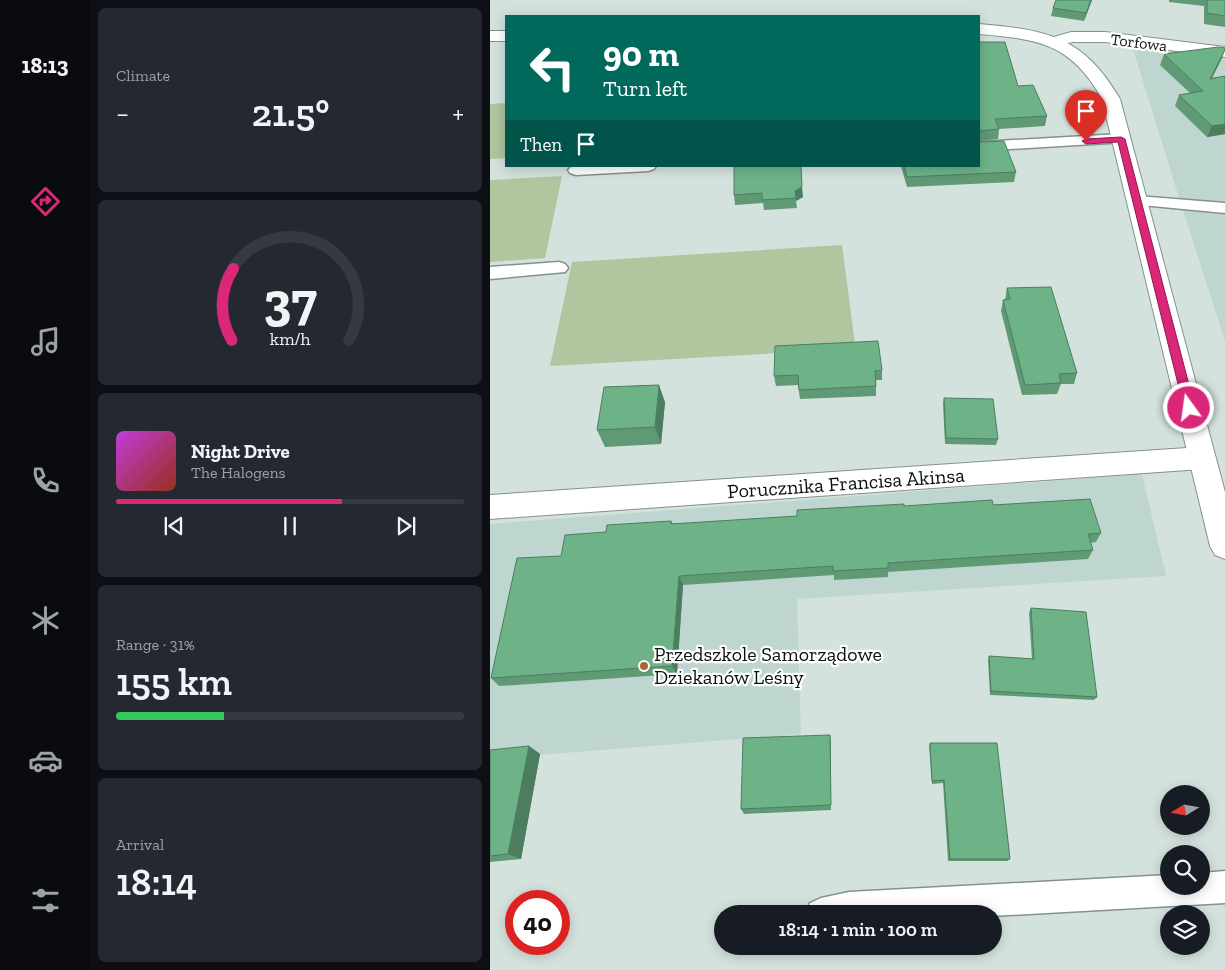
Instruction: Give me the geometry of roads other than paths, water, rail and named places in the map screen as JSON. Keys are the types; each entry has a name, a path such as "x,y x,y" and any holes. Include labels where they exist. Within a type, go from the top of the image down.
{"street":[{"path":"980,29 1018,32 1053,42 1080,56 1098,75 1111,98 1225,546"},
{"name":"Torfowa","path":"1053,42 1071,37 1105,37 1225,52"},
{"name":"Porucznika Francisa Akinsa","path":"490,507 1202,458"}],"lane":[{"path":"980,148 1121,139"},
{"path":"576,170 630,167"},
{"path":"1137,201 1225,208"},
{"path":"490,273 559,268"},
{"path":"903,905 1225,887"}],"place":[{"name":"Przedszkole Samorządowe Dziekanów Leśny","path":"644,666"}]}
